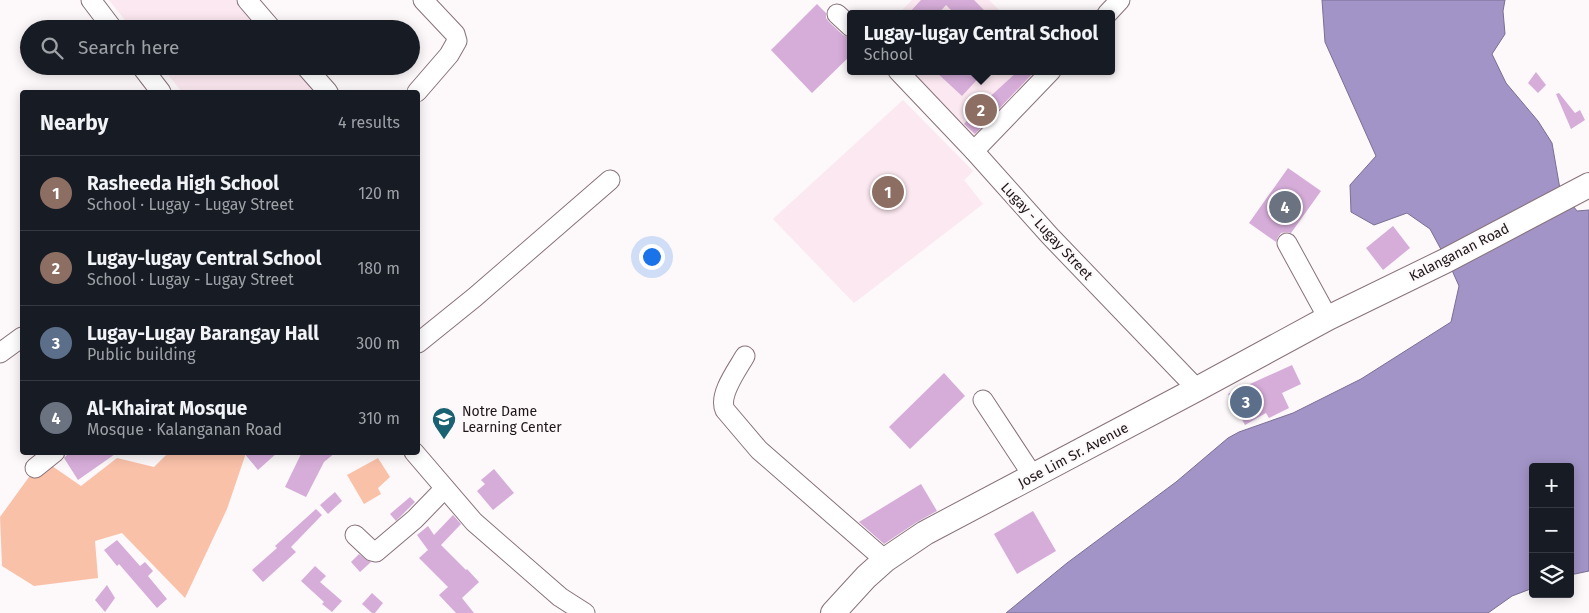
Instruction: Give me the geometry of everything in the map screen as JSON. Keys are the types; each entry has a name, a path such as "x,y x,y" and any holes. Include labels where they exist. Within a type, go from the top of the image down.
{"main road":[{"name":"Kalanganan Road","path":"1328,318 1445,261 1589,185"},
{"name":"Jose Lim Sr. Avenue","path":"833,613 885,560 925,532 1328,318"}],"street":[{"path":"91,0 106,20"},
{"path":"247,0 264,20"},
{"path":"419,90 449,55 457,41 456,34 423,0"},
{"path":"837,14 847,23"},
{"path":"148,75 159,90"},
{"path":"313,75 326,90"},
{"name":"Lugay - Lugay Street","path":"902,75 974,151 1050,236 1197,389"},
{"path":"974,151 1047,75"},
{"path":"420,342 610,180"},
{"path":"1287,243 1328,318"},
{"path":"0,354 20,339"},
{"path":"745,356 723,397 725,410 758,450 885,560"},
{"path":"984,400 1033,476"},
{"path":"35,468 51,455"},
{"path":"416,455 474,522 560,597 585,613"},
{"path":"355,535 372,551 376,552 415,519 444,489"}],"shaded area":[{"path":"109,0 255,0 272,20 125,20"},
{"path":"912,0 989,0 999,10 902,10"},
{"path":"1322,0 1505,0 1503,11 1505,34 1492,54 1506,83 1538,121 1552,143 1560,189 1577,211 1589,210 1589,571 1574,574 1574,463 1529,463 1529,590 1512,596 1488,613 1006,613 1067,563 1176,482 1228,438 1239,432 1293,413 1361,379 1451,322 1459,286 1430,229 1407,213 1374,225 1351,212 1350,185 1376,156 1325,42"},
{"path":"168,75 320,75 333,90 180,90"},
{"path":"906,75 1053,75 982,153"},
{"path":"903,100 973,171 964,180 983,204 854,303 773,219"},
{"path":"166,455 245,455 227,509 185,598 122,533 95,541 98,578 34,586 2,566 0,517 42,459 81,486 117,458 154,467"},
{"path":"378,458 390,477 378,488 381,494 364,504 347,475"}],"building":[{"path":"921,0 974,0 984,10 951,10 946,5 942,10 912,10"},
{"path":"817,4 826,13 826,18 829,22 847,37 847,59 812,93 771,50"},
{"path":"1536,72 1546,85 1538,93 1528,83"},
{"path":"939,75 981,75 962,96"},
{"path":"1014,75 1031,75 975,134 964,124 982,104"},
{"path":"1559,93 1575,113 1580,110 1585,120 1571,129 1556,94"},
{"path":"1288,168 1321,191 1291,233 1281,233 1276,242 1249,223"},
{"path":"1393,226 1410,248 1383,270 1366,248"},
{"path":"1292,365 1301,384 1282,393 1289,408 1269,418 1266,413 1245,425 1228,394"},
{"path":"944,373 965,396 910,449 889,427"},
{"path":"67,455 114,455 78,480 64,458"},
{"path":"246,455 275,455 258,470"},
{"path":"301,455 332,455 324,462 306,497 285,487"},
{"path":"494,469 514,493 493,510 477,491 485,484 481,480"},
{"path":"921,484 937,511 884,544 859,522"},
{"path":"335,492 342,501 328,514 320,505"},
{"path":"410,497 415,502 396,521 390,514"},
{"path":"316,509 322,515 291,547 296,552 263,582 252,570 277,548 275,546"},
{"path":"1033,511 1056,551 1017,574 994,534"},
{"path":"453,515 461,524 441,545 479,582 462,598 474,613 456,613 439,595 448,587 419,558 428,550 417,535 428,526 434,535"},
{"path":"117,540 140,566 145,562 153,571 148,576 167,599 157,608 119,564 117,566 104,550"},
{"path":"359,554 371,562 360,572 351,562"},
{"path":"315,566 326,576 320,582 342,601 332,612 301,581"},
{"path":"107,585 115,598 105,612 95,600"},
{"path":"372,593 383,603 375,613 372,613 362,604"}],"place":[{"name":"Lugay-lugay Central School","path":"981,110"},
{"name":"Rasheeda High School","path":"888,192"},
{"name":"Al-Khairat Mosque","path":"1285,207"},
{"name":"Lugay-Lugay Barangay Hall","path":"1246,402"},
{"name":"Notre Dame Learning Center","path":"444,440"}]}
